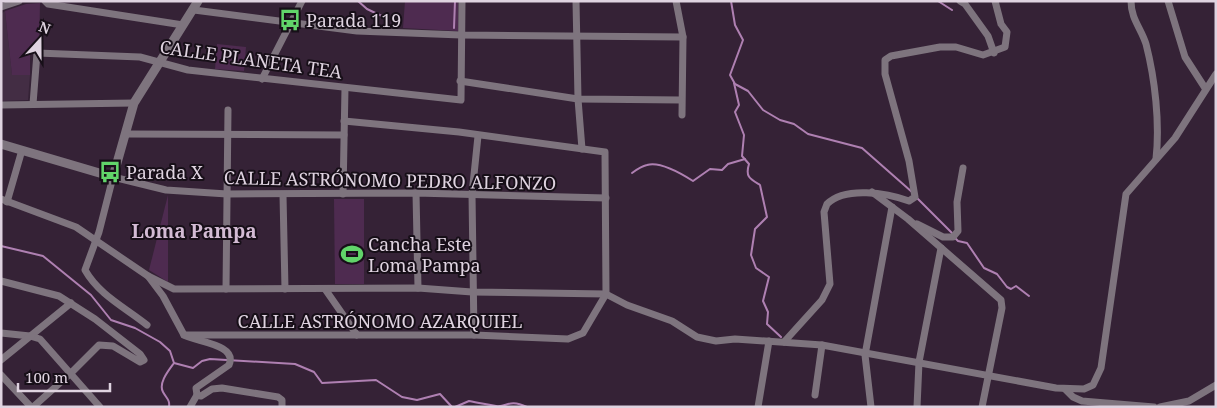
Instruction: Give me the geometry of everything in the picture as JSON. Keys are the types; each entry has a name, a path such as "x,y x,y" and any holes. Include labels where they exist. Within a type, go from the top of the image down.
{"street":[{"path":"1,6 19,1"},
{"path":"45,1 48,4 183,25"},
{"path":"262,79 302,1"},
{"path":"462,1 460,81 578,99 681,100"},
{"path":"576,1 578,99 582,148"},
{"path":"676,1 683,37 682,115"},
{"path":"960,1 965,4 988,36 994,53"},
{"path":"784,342 822,300 830,284 824,212 826,204 835,199 872,192 909,200 914,199 916,195 909,161 885,74 885,60 891,56 940,47 956,47 983,55 994,53 1005,47 1007,32 1001,24 995,1"},
{"path":"1131,1 1132,14 1143,37 1149,59 1158,143 1156,159"},
{"path":"1168,1 1185,57 1205,88"},
{"path":"147,326 128,310 113,302 89,278 85,270 95,242 134,103 196,6 291,23 357,31 462,36 683,37"},
{"name":"CALLE PLANETA TEA","path":"33,104 37,53 140,57 188,70 461,100 460,81"},
{"path":"22,150 4,200 76,227 95,242 148,276 174,289 418,288 472,292 606,294 627,305 672,321 697,337 716,341 735,339 822,346 864,355 919,362 1065,389 1084,389 1097,381 1105,348 1126,194 1175,138 1205,88 1216,74"},
{"path":"343,194 345,88"},
{"path":"1,105 134,103"},
{"path":"226,289 228,110"},
{"path":"344,121 459,132 605,152 606,294"},
{"path":"126,134 344,135"},
{"path":"474,335 472,194 478,136"},
{"name":"CALLE ASTRÓNOMO PEDRO ALFONZO","path":"1,144 166,190 227,194 416,193 606,198"},
{"path":"908,219 943,237 953,237 958,231 957,202 963,168"},
{"path":"872,192 908,219 1001,300 1002,308 982,407"},
{"path":"416,193 418,288"},
{"path":"283,195 285,289"},
{"path":"871,407 864,355 892,207"},
{"path":"917,407 919,362 941,248"},
{"path":"148,276 163,296 184,335 218,346 229,353 231,358 229,365 196,388 197,395 190,407"},
{"path":"1,281 46,291 71,303 140,354 144,360 140,362 123,350 105,344 94,350 32,407 1,375"},
{"path":"325,289 357,335"},
{"name":"CALLE ASTRÓNOMO AZARQUIEL","path":"184,335 474,335 568,339 577,337 588,326 606,294"},
{"path":"1,360 71,303"},
{"path":"1,333 40,339 100,407"},
{"path":"14,334 20,338 18,346"},
{"path":"758,407 769,341"},
{"path":"814,394 822,346"},
{"path":"1160,407 1189,401 1216,385"},
{"path":"197,395 222,388 278,397 282,400 282,407"},
{"path":"1065,389 1073,397 1082,401 1154,407"}],"shaded area":[{"path":"405,1 458,1 458,31 403,28"},
{"path":"40,3 39,49 30,49 30,75 12,75 5,11 26,4"},
{"path":"5,11 12,74 30,75 28,100 1,101 1,14"},
{"path":"217,44 246,47 244,71 215,69"},
{"path":"168,195 168,282 149,270"},
{"path":"334,199 364,199 364,284 335,284"}],"waterway":[{"path":"358,1 367,9 388,19"},
{"path":"454,28 455,1"},
{"path":"731,1 735,25 743,40 730,75 735,84 748,91 763,110 780,120 794,124 808,134 862,148 912,192"},
{"path":"938,1 952,10"},
{"path":"734,83 739,105 735,112 744,135 742,156 749,164 749,177 760,185 767,217 755,229 751,255 756,268 769,277 763,301 768,312 767,324 781,337"},
{"path":"632,173 639,168 652,164 671,169 693,181 710,169 722,170 728,164 745,159"},
{"path":"917,198 952,233"},
{"path":"954,237 958,241 967,243 984,268 997,274 1007,287 1011,289 1016,286 1029,296"},
{"path":"1,246 43,256 91,295 111,320 135,328 160,342 170,351 174,363 193,368 202,361 210,359 295,364 314,372 322,383 376,380 402,397 417,400 440,394 452,407"},
{"path":"169,407 169,401 163,392 162,385 174,363"},
{"path":"455,407 469,401 496,406 516,403 527,407"},
{"path":"555,407 568,407"}],"place":[{"name":"Parada 119","path":"290,20"},
{"name":"Parada X","path":"110,172"},
{"name":"Cancha Este Loma Pampa","path":"352,254"}],"district":[{"name":"Loma Pampa","path":"194,231"}]}
